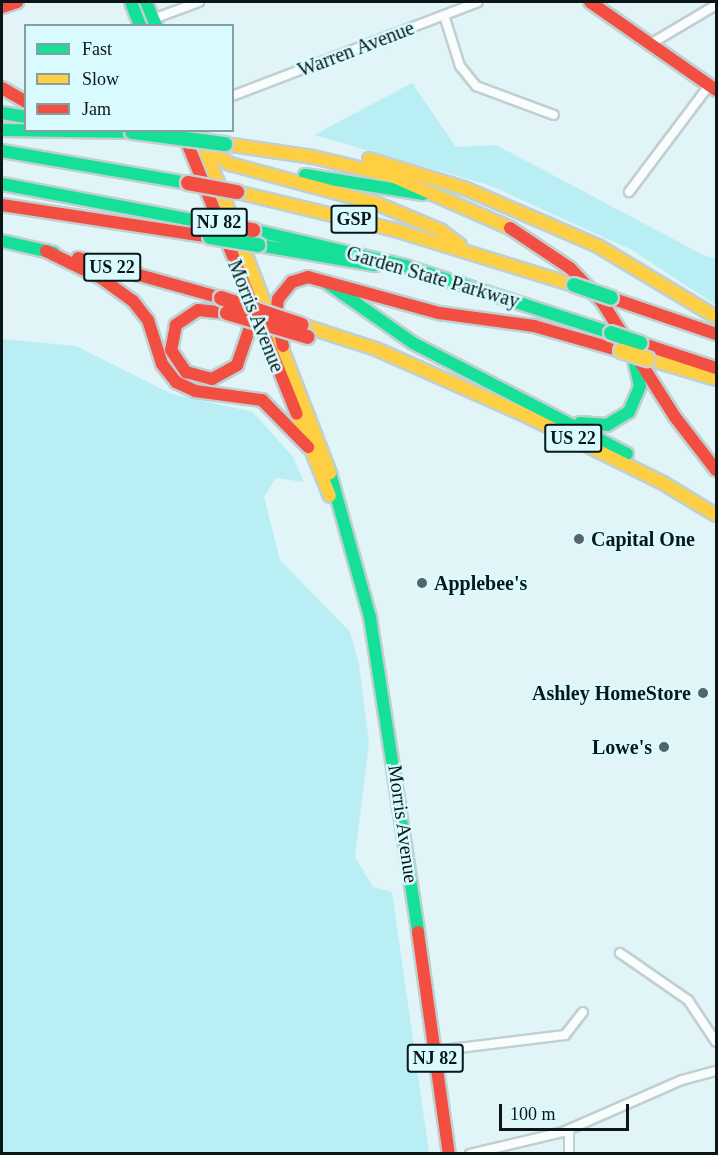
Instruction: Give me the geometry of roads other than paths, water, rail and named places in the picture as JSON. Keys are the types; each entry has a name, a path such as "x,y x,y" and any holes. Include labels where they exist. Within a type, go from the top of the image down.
{"main road":[{"path":"2,8 17,2"},
{"path":"131,2 150,23"},
{"path":"146,2 150,23"},
{"path":"590,2 713,87"},
{"path":"2,88 24,101"},
{"path":"2,112 24,117"},
{"path":"2,130 24,130"},
{"path":"134,132 260,149 377,171 470,206 553,254 611,315 675,417 717,470"},
{"name":"Morris Avenue","path":"183,132 308,447 334,499"},
{"name":"Morris Avenue","path":"198,132 283,346 329,471 334,499 379,662 449,1154"},
{"path":"199,132 216,156 240,168 378,204 440,230 470,251"},
{"path":"260,149 293,147 338,153 449,182 609,251 717,317"},
{"name":"Garden State Parkway","path":"2,151 237,192 470,251 717,334"},
{"path":"240,168 413,192 470,206"},
{"name":"Garden State Parkway","path":"2,184 253,230 405,266 717,368"},
{"path":"2,205 258,245 353,264 405,266"},
{"name":"US 22","path":"2,241 221,298 305,331 376,349 663,483 717,515"},
{"path":"46,251 109,282 137,305 151,326 162,364 180,385 201,392 247,395 270,406 308,447"},
{"path":"283,346 276,315 280,295 296,280 318,278 439,313 534,326 717,380"},
{"path":"318,278 413,343 566,419 640,462 663,483"},
{"path":"246,292 250,328 237,365 218,378 190,375 172,355 173,329 183,317 198,310 227,313 305,331"},
{"path":"566,419 608,425 625,415 638,398 639,374 611,315"}],"street":[{"path":"150,23 199,2"},
{"name":"Warren Avenue","path":"234,95 478,2"},
{"path":"652,43 717,5"},
{"path":"444,15 460,66 476,86 554,115"},
{"path":"628,192 713,87"},
{"path":"620,952 688,1000 717,1042"},
{"path":"434,1051 565,1035 583,1012"},
{"path":"470,1154 569,1130 682,1080 717,1071"},
{"path":"569,1130 569,1154"}],"place":[{"name":"Capital One","path":"579,539"},
{"name":"Applebee's","path":"422,583"},
{"name":"Ashley HomeStore","path":"703,693"},
{"name":"Lowe's","path":"664,747"}]}
